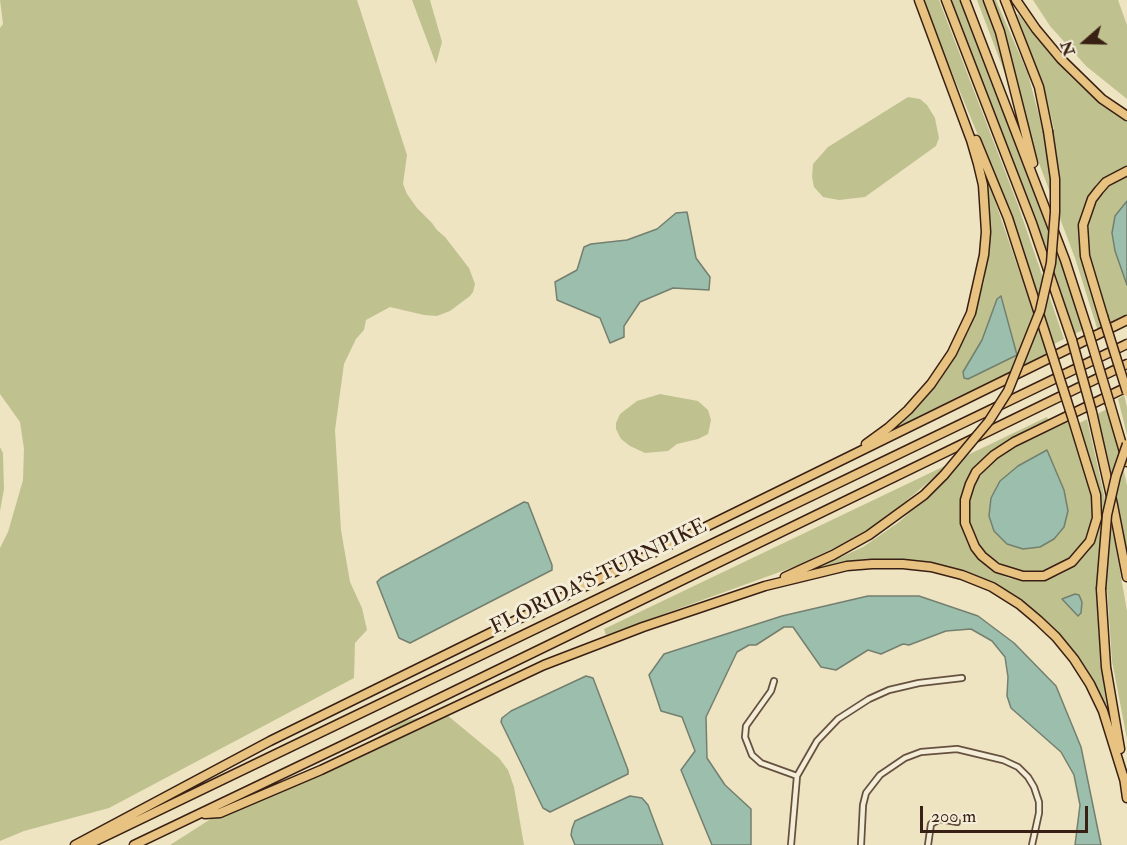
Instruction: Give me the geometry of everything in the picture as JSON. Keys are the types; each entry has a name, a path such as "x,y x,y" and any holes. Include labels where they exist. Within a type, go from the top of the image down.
{"highway":[{"path":"821,470 871,441 898,420 918,400 952,353 971,313 980,278 986,232 983,185 971,140 919,0"},
{"path":"946,0 1032,223 1072,340 1092,412 1127,577"},
{"path":"965,0 1065,260 1127,462"},
{"path":"988,0 1000,32 1041,198"},
{"path":"765,586 833,555 869,535 924,495 944,475 989,421 1008,390 1040,311 1051,263 1055,179 1045,110 1005,0"},
{"path":"1016,0 1060,59 1102,99 1127,116"},
{"path":"923,12 1008,218 1051,351 1074,420 1096,495 1097,518 1090,540 1072,562 1044,576 1023,576 997,568 975,547 966,523 965,500 976,472 993,455 1014,442 1127,389 1085,256 1083,225 1092,199 1099,190 1106,182 1127,171"},
{"path":"75,845 270,741 1127,320"},
{"name":"FLORIDA'S TURNPIKE","path":"87,845 1127,344"},
{"name":"FLORIDA'S TURNPIKE","path":"134,845 1127,364"},
{"path":"1127,444 1116,476 1107,515 1101,589 1106,668 1127,798"},
{"path":"198,814 220,813 321,770 544,665 643,627 765,586 847,566 903,564 931,567 963,575 992,587 1019,604 1056,637 1090,684 1103,711 1125,782"}],"street":[{"path":"790,845 797,776 817,741 838,719 869,699 890,690 962,678"},
{"path":"774,681 771,691 746,726 745,737 752,755 761,763 797,776"},
{"path":"861,845 863,805 866,793 880,775 905,758 921,752 957,749 1003,760 1018,767 1028,777 1039,802 1032,845"},
{"path":"928,845 931,825 940,819 957,822"}],"shaded area":[{"path":"0,0 357,0 407,155 403,184 407,194 469,268 475,284 470,296 450,311 437,316 390,307 366,320 364,330 356,339 344,364 335,430 341,530 350,582 362,608 367,630 355,643 354,678 109,808 24,831 0,841 0,548 8,532 23,480 24,449 20,422 0,394 0,28 3,24"},
{"path":"412,0 430,0 442,42 436,64"},
{"path":"922,0 939,0 1018,205 1064,339 1052,345 989,162"},
{"path":"951,0 966,0 1086,329 1074,334 1056,276"},
{"path":"977,0 996,0 1028,74 1043,131 1054,129 1045,91 1018,14 1068,74 1097,101 1127,122 1127,167 1108,177 1087,201 1081,214 1078,231 1083,266 1103,329 1098,331 1075,258"},
{"path":"1033,0 1118,0 1127,25 1127,99 1086,66 1050,26"},
{"path":"908,97 920,99 935,118 939,138 936,146 865,197 839,200 823,197 814,187 813,164 828,147"},
{"path":"985,172 1048,355 889,435 888,433 939,382 970,328 984,282 989,250 989,210","holes":["1002,297 1017,355 968,379 963,372 982,340 997,299"]},
{"path":"1127,175 1127,201 1115,251 1127,285 1127,317 1110,325 1091,266 1087,238 1088,224 1099,196 1111,184"},
{"path":"1127,201 1127,285 1115,251 1112,233 1115,216"},
{"path":"687,212 696,258 710,277 709,290 673,288 640,302 624,326 624,337 610,343 600,318 557,300 555,282 577,270 584,247 591,244 627,240 657,229 676,213"},
{"path":"1001,296 1017,355 968,379 964,378 963,372 982,340 997,299"},
{"path":"660,394 698,401 708,410 711,420 708,434 677,444 668,451 645,453 621,439 616,429 620,414 637,401"},
{"path":"1124,395 1127,407 1127,435 1118,399"},
{"path":"1109,408 1127,485 1127,552 1097,414"},
{"path":"1047,417 1049,421 1009,441 967,483 961,501 962,528 968,544 981,561 995,572 1008,578 1024,581 1044,580 1074,567 1089,551 1097,536 1101,520 1101,495 1078,424 1087,419 1115,543 1127,611 1127,739 1112,661 1107,589 1096,590 1101,665 1107,709 1089,673 1063,638 1038,613 989,582 946,566 901,559 860,560 812,570 863,547 899,522 947,479 940,472 874,526 838,546 799,565 606,635 604,629"},
{"path":"1069,420 1091,488 1093,512 1089,533 1069,559 1054,568 1025,572 1008,568 987,554 972,531 969,506 975,483 989,465 1002,454"},
{"path":"0,447 3,453 4,489 0,511"},
{"path":"1047,450 1064,490 1068,511 1064,527 1054,539 1040,547 1023,549 1007,544 994,531 989,516 991,498 1000,481 1018,466"},
{"path":"524,502 528,503 552,570 410,643 399,638 377,582"},
{"path":"1075,594 1079,595 1082,602 1081,613 1078,616 1062,599"},
{"path":"868,596 919,596 978,616 1014,643 1056,686 1081,747 1101,845 1075,845 1080,805 1074,775 1061,752 1011,708 1007,696 1008,677 1005,657 992,641 971,629 946,631 909,645 903,644 881,654 868,650 836,670 821,667 793,627 784,627 756,645 749,645 737,652 706,717 707,758 725,785 751,809 751,845 712,845 681,770 695,751 682,717 661,711 649,675 664,654 782,616"},
{"path":"586,676 593,678 628,774 550,812 543,808 501,722 502,718 511,711"},
{"path":"438,713 447,715 499,758 508,770 514,787 524,845 170,845 217,815 319,773 404,721"},
{"path":"630,796 642,798 648,805 663,845 575,845 571,835 575,821"}]}
